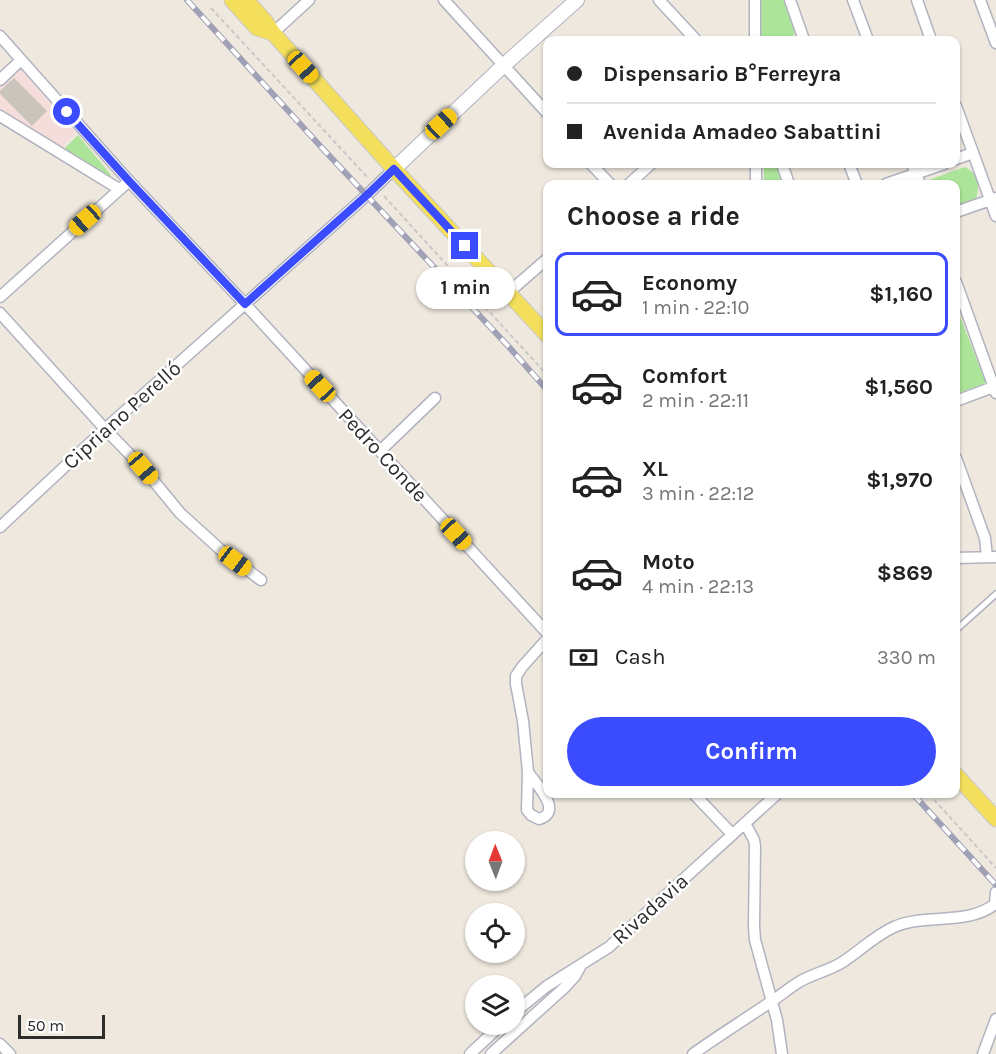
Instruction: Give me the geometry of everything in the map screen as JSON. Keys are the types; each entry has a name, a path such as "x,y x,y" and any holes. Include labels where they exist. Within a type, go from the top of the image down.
{"main road":[{"path":"232,0 257,28 273,33"},
{"path":"246,0 394,169 543,331"},
{"path":"394,169 577,0"},
{"path":"960,779 996,819"}],"street":[{"path":"273,33 309,0"},
{"path":"444,0 543,108"},
{"path":"659,0 692,36"},
{"path":"755,0 755,36"},
{"path":"853,0 866,36"},
{"path":"917,0 930,36"},
{"path":"980,0 996,43"},
{"path":"792,1 803,36"},
{"name":"Pedro Conde","path":"0,36 129,181 245,304 543,630"},
{"path":"0,80 21,60"},
{"path":"0,116 119,189"},
{"path":"960,117 993,199 996,216"},
{"path":"960,158 973,153"},
{"path":"595,168 606,180"},
{"path":"633,180 647,168"},
{"path":"898,180 933,168"},
{"name":"Cipriano Perelló","path":"0,527 105,429 394,169"},
{"path":"0,297 129,181"},
{"path":"960,211 993,199"},
{"path":"508,293 543,262"},
{"path":"960,293 995,388 960,400"},
{"path":"0,313 143,468 180,513 222,551 261,580"},
{"path":"380,451 435,398"},
{"path":"960,469 991,557 960,558"},
{"path":"528,772 516,676 543,642"},
{"path":"698,798 732,834"},
{"name":"Rivadavia","path":"525,1004 548,986 609,947 773,798"},
{"path":"745,823 755,846 755,940 777,1020 782,1054"},
{"path":"693,1054 800,981 841,963 892,927 916,921 978,913 996,904 996,892"},
{"path":"491,1054 564,988 582,964"},
{"path":"983,1054 996,1019"},
{"path":"470,1054 490,1035"},
{"path":"0,1044 10,1054"}],"lane":[{"path":"960,626 996,594"}],"path":[{"path":"933,798 996,868"}],"shaded area":[{"path":"19,67 76,133 60,149 0,112 0,84"}],"green space":[{"path":"761,0 783,0 795,31 794,36 760,36"},
{"path":"78,135 111,175 107,178 61,152"},
{"path":"965,167 976,177 978,185 976,199 960,206 960,180 931,179"},
{"path":"764,168 777,168 781,180 764,180"},
{"path":"960,316 986,383 960,393"}],"building":[{"path":"14,78 47,111 32,126 0,94 0,91"}],"railway":[{"path":"187,0 543,385"},
{"path":"917,798 996,885"}],"route":[{"path":"67,112 245,304 394,169 465,246"}]}
